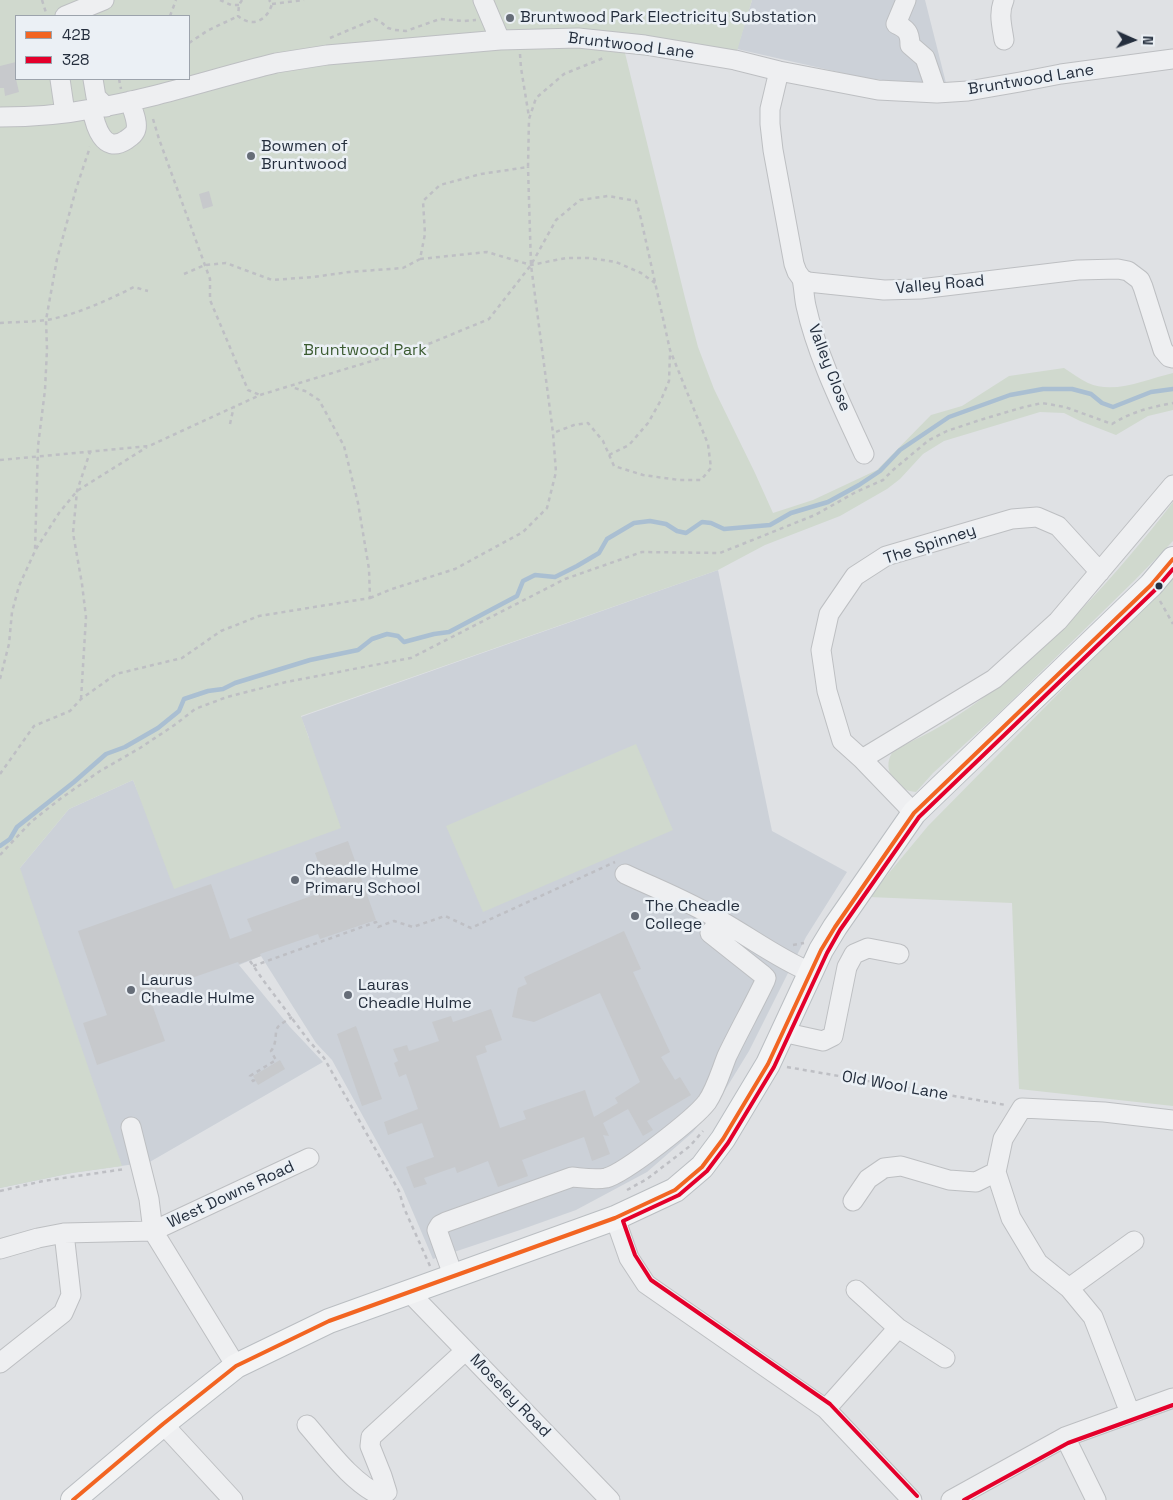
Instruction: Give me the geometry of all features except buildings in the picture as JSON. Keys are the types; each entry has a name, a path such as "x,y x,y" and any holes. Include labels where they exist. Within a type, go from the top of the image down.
{"main road":[{"path":"74,1500 163,1424 236,1366 329,1321 615,1218 675,1190 702,1167 723,1139 768,1064 782,1032 803,969 821,950 914,813 1151,585 1173,559"}],"street":[{"path":"77,14 104,0"},
{"path":"483,0 500,40"},
{"path":"906,0 896,24 904,28 910,35 910,45 925,58 937,92"},
{"path":"997,3 1004,40"},
{"name":"Bruntwood Lane","path":"0,117 65,113 99,108 296,59 500,40 578,38 614,41 735,60 779,71 878,90 937,92 968,91 1061,74 1173,59"},
{"path":"779,71 770,109 771,132 786,228 794,264 802,279"},
{"path":"60,80 65,113"},
{"path":"93,80 99,108 96,128 104,140 112,144 123,142 132,135 137,126 138,99"},
{"name":"Valley Road","path":"802,279 808,282 884,290 910,290 1078,270 1118,269 1128,271 1140,280 1164,350 1169,357 1173,358"},
{"name":"Valley Close","path":"802,279 806,305 814,332 841,404 864,454"},
{"path":"862,759 994,679 1058,621 1173,485"},
{"name":"The Spinney","path":"914,813 842,741 827,691 821,650 829,614 855,576 886,556 1012,519 1037,517 1058,526 1100,572"},
{"path":"622,867 721,920 803,969"},
{"path":"445,1278 437,1230 440,1225 572,1177 608,1178 656,1146 707,1102 766,981 766,978 710,933 721,920"},
{"path":"782,1032 822,1041 833,1036 847,967 854,954 868,948 899,954"},
{"path":"1130,1413 1093,1317 1069,1288 1038,1263 1011,1218 996,1172 1003,1140 1022,1108 1104,1112 1173,1120"},
{"path":"131,1126 149,1199 153,1231 236,1366"},
{"name":"West Downs Road","path":"153,1231 309,1158"},
{"path":"853,1201 868,1179 884,1168 901,1166 949,1180 976,1182 996,1172"},
{"path":"615,1218 629,1258 646,1284 826,1409 912,1500"},
{"path":"0,1249 64,1233 153,1231"},
{"path":"0,1363 63,1313 71,1295 64,1233"},
{"path":"1069,1288 1134,1241"},
{"path":"856,1290 898,1328 945,1358"},
{"name":"Moseley Road","path":"409,1292 610,1500"},
{"path":"826,1409 898,1328"},
{"path":"306,1425 355,1479 370,1491 381,1496 386,1492 370,1446 371,1437 465,1351"},
{"path":"951,1500 1065,1437 1173,1398"},
{"path":"163,1424 233,1500"},
{"path":"1065,1437 1096,1500"}],"path":[{"path":"42,0 47,15"},
{"path":"170,15 176,0"},
{"path":"220,0 239,5"},
{"path":"238,16 239,5 242,0"},
{"path":"269,0 272,4"},
{"path":"272,4 304,0"},
{"path":"238,16 243,21 260,20 270,11 272,4"},
{"path":"190,42 207,31 238,16"},
{"path":"0,774 34,726 70,711 81,699 116,674 182,658 221,631 259,616 370,598 455,569 522,532 546,508 556,472 554,433 531,265 528,167 529,119 521,68 519,40"},
{"path":"529,119 536,98 564,74 609,56 614,41"},
{"path":"138,99 159,139 210,279 210,300 248,390 260,395"},
{"path":"35,551 38,446 45,390 47,349 46,320 57,259 76,189 96,128"},
{"path":"420,259 425,234 424,201 440,185 481,174 528,167"},
{"path":"0,679 9,644 12,612 19,586 35,551 59,513 77,491 149,446 260,395 431,343 489,319 531,265 556,220 580,200 608,196 636,201 642,219 670,350 708,444 711,468 701,480 679,480 643,476 614,466 603,441 588,423 574,425 554,433"},
{"path":"184,274 205,266 226,263 272,280 402,268 420,259 487,252 531,265 566,258 589,258 616,262 641,273 656,284"},
{"path":"0,323 46,320 97,306 134,287 148,291"},
{"path":"609,455 629,445 648,422 662,400 669,381 670,350"},
{"path":"290,386 305,391 319,400 344,446 358,503 369,569 370,598"},
{"path":"0,855 31,822 100,771 168,729 195,709 226,697 286,682 411,658 565,579 642,552 720,552 815,515 856,492 883,480 929,440 947,431 980,420 1024,407 1042,404 1065,407 1112,424 1146,408 1173,403"},
{"path":"230,424 234,406"},
{"path":"0,460 149,446"},
{"path":"81,699 86,617 73,533 77,491 90,452"},
{"path":"1151,585 1173,624"},
{"path":"253,966 376,922 378,927 394,921 413,927 445,916 471,928 622,867"},
{"path":"787,945 796,946 806,942 803,969"},
{"path":"250,960 309,1041 324,1058 399,1191 404,1208 445,1278"},
{"path":"255,1080 250,1076 276,1060 271,1051 276,1041 277,1027 292,1017"},
{"name":"Old Wool Lane","path":"768,1064 1022,1108"},
{"path":"627,1190 647,1179 690,1146 705,1127"},
{"path":"0,1191 43,1181 141,1166"}],"shaded area":[{"path":"752,0 925,0 946,83 905,83 860,77 737,49"},
{"name":"The Cheadle College","path":"718,570 772,831 847,872 806,937 749,1051 719,1100 693,1132 647,1172 576,1210 433,1259 403,1189 332,1060 316,1043 261,956 239,965 290,1027 323,1062 141,1167 135,1164 72,1173 0,1188 0,879 20,868 69,809 133,780 141,799 309,738 301,717"}],"green space":[{"name":"Bruntwood Park","path":"0,0 752,0 732,68 625,53 698,347 714,389 773,513 813,500 877,470 931,415 962,406 1009,376 1064,368 1088,383 1098,386 1119,387 1173,373 1173,410 1148,416 1116,435 1064,413 1040,412 944,441 923,454 900,479 887,489 840,516 765,545 718,570 301,716 341,828 174,889 133,780 69,809 20,868 122,1166 72,1173 0,1188"},
{"path":"1173,502 1173,541 1135,580 999,713 933,773 916,792 909,791 897,784 888,766 892,753 938,728 980,700 1034,656 1107,582"},
{"path":"1173,577 1173,1106 1019,1089 1012,903 869,897 928,826"},
{"path":"636,744 673,830 483,912 446,826"}],"waterway":[{"path":"0,846 10,839 17,827 106,754 125,747 158,728 179,711 184,699 208,691 223,689 235,683 310,660 358,650 372,639 387,634 398,636 404,642 449,632 517,596 523,581 535,575 555,577 577,566 599,553 607,539 634,523 650,521 666,524 677,531 686,533 702,522 711,523 724,529 770,525 791,513 828,502 859,485 880,471 900,450 949,417 1010,395 1043,389 1072,389 1091,394 1102,403 1113,407 1151,392 1173,389"}],"transit line":[{"name":"42B","path":"73,1500 163,1424 236,1366 329,1321 615,1218 675,1190 702,1167 723,1139 768,1064 821,950 914,813 1151,585 1173,559"},
{"name":"328","path":"917,1496 830,1404 651,1280 635,1255 623,1221 679,1195 707,1171 728,1143 774,1067 827,953 840,930 919,817 1155,590 1173,569"},
{"name":"328","path":"964,1500 1068,1443 1173,1405"}],"place":[{"name":"Bruntwood Park Electricity Substation","path":"510,18"},
{"name":"Bowmen of Bruntwood","path":"251,156"},
{"name":"Cheadle Hulme Primary School","path":"295,880"},
{"name":"The Cheadle College","path":"635,916"},
{"name":"Laurus Cheadle Hulme","path":"131,990"},
{"name":"Lauras Cheadle Hulme","path":"348,995"}]}
